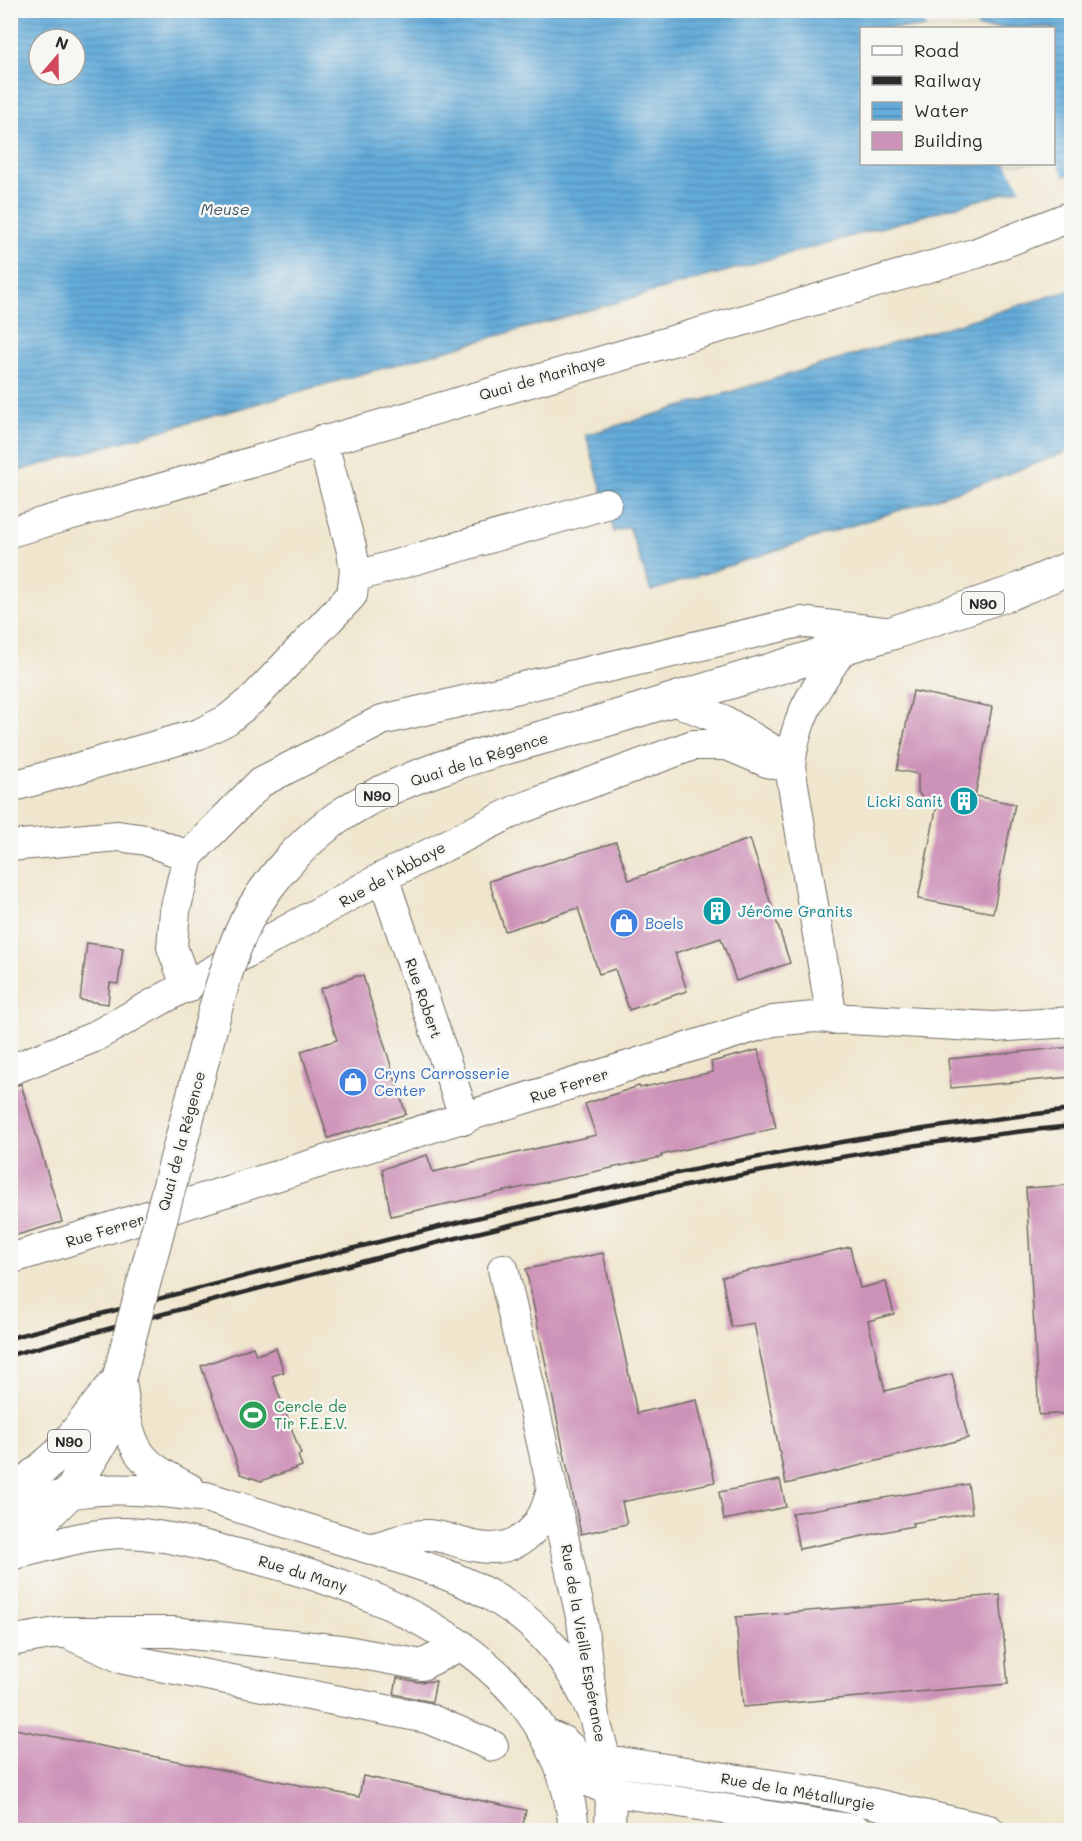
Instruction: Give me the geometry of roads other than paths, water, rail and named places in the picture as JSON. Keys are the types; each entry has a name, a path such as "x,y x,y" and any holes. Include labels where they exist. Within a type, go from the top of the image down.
{"main road":[{"name":"Quai de la Régence","path":"120,1388 215,1015 236,946 258,901 277,876 337,818 381,793 429,773 892,633 1011,593 1071,567"},
{"name":"N90","path":"10,1539 43,1519 71,1491 102,1441 120,1388"},
{"name":"N90","path":"10,1496 59,1454 120,1388"}],"street":[{"name":"Quai de Marihaye","path":"10,532 322,440 977,253 1071,216"},
{"path":"10,787 199,734 226,720 255,697 352,595 354,577 351,547 322,440"},
{"path":"354,577 606,504"},
{"path":"187,988 172,947 175,911 188,856 261,782 382,720 800,622 892,633"},
{"path":"832,1019 790,767 794,732 799,718 843,646"},
{"path":"671,699 709,713 741,729 766,746 790,767"},
{"name":"Rue de l'Abbaye","path":"10,1070 75,1047 187,988 383,877 517,810 682,747 706,744 727,745 767,762 790,767"},
{"path":"10,846 118,836 146,840 188,856"},
{"name":"Rue Robert","path":"383,877 465,1119"},
{"name":"Rue Ferrer","path":"10,1259 465,1119 748,1028 795,1017 993,1027 1071,1022"},
{"name":"Rue de la Vieille Espérance","path":"503,1269 551,1492 559,1514 582,1621 594,1717 606,1760 611,1791 609,1830"},
{"path":"120,1388 134,1449 154,1470 206,1497 451,1574 507,1604 557,1653 584,1693 594,1717"},
{"path":"10,1514 33,1502 71,1491 117,1489 206,1497"},
{"path":"370,1548 419,1536 436,1536 476,1547 515,1543 529,1534 541,1521 551,1492"},
{"name":"Rue du Many","path":"10,1555 74,1538 138,1534 187,1542 330,1580 398,1607 460,1645 510,1688 531,1711 546,1734"},
{"path":"10,1641 62,1632 172,1632 341,1650 422,1665 460,1645"},
{"path":"62,1632 124,1659 427,1718 493,1746"},
{"path":"546,1734 572,1748 592,1783 611,1791"},
{"path":"546,1734 568,1793 574,1830"},
{"name":"Rue de la Métallurgie","path":"606,1760 832,1794 989,1830"},
{"name":"Rue de la Métallurgie","path":"611,1791 856,1830"}],"water":[{"name":"Meuse","path":"11,11 1071,11 1071,174 11,473"},
{"path":"1071,290 1071,450 992,480 651,591 629,527 614,532 586,435"}],"railway":[{"path":"10,1338 405,1235 670,1175 803,1149 937,1127 1072,1110"},
{"path":"10,1355 404,1251 669,1189 803,1163 937,1142 1072,1126"}],"place":[{"name":"Licki Sanit","path":"964,801"},
{"name":"Jérôme Granits","path":"717,911"},
{"name":"Boels","path":"624,923"},
{"name":"Cryns Carrosserie Center","path":"353,1082"},
{"name":"Cercle de Tir F.E.E.V.","path":"253,1415"}]}
